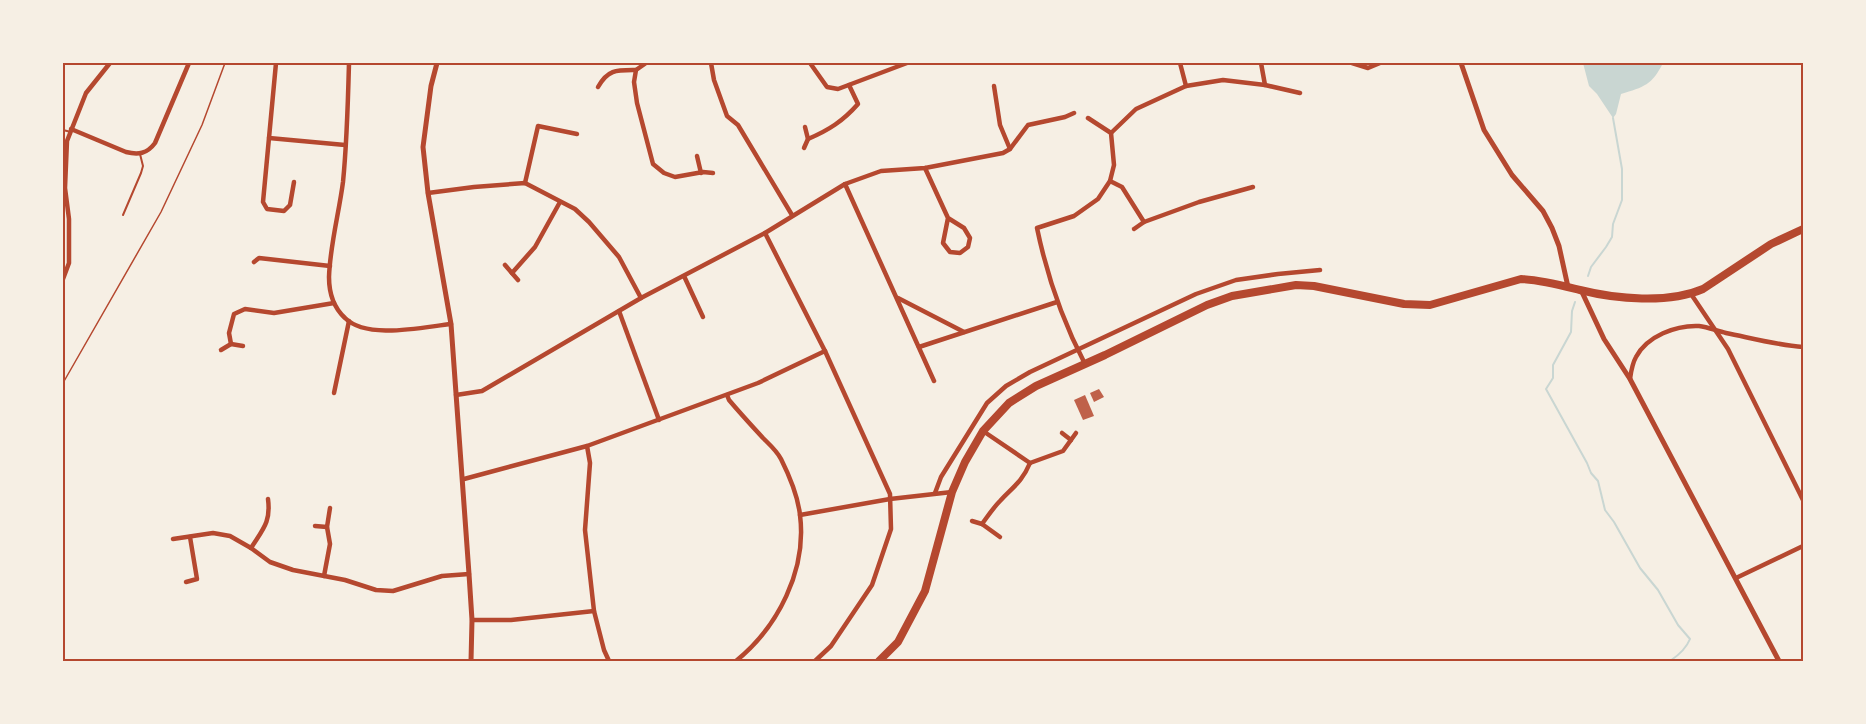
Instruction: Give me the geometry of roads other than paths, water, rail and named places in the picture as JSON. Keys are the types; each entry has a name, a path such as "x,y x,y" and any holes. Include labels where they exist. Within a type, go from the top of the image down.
{"highway":[{"path":"879,661 898,642 925,591 952,492 965,462 983,431 1009,403 1036,386 1207,305 1232,296 1296,285 1314,286 1404,304 1430,305 1521,279 1636,299 1691,294 1703,290 1771,244 1803,229"}],"street":[{"path":"63,279 69,263 65,141 86,93 110,63"},
{"path":"71,130 126,152 135,154 151,149 189,63"},
{"path":"276,63 263,202 267,209 284,211 290,205 294,182"},
{"path":"350,63 343,181 330,266 331,294 334,303 346,320 366,329 388,331 451,324"},
{"path":"437,63 431,86 423,147 428,194 451,324 470,574 471,661"},
{"path":"598,87 608,72 636,70 646,63"},
{"path":"711,63 714,80 727,116 738,125 792,215"},
{"path":"810,63 828,87 838,89 907,63"},
{"path":"1180,63 1186,86"},
{"path":"1261,63 1265,84"},
{"path":"1352,63 1368,69 1380,63"},
{"path":"1461,63 1484,130 1512,175 1543,212 1552,228 1559,246 1568,287"},
{"path":"636,70 634,82 637,103 653,164 664,173 675,177 713,173"},
{"path":"1111,133 1136,109 1186,86 1223,80 1265,84 1300,93"},
{"path":"808,139 828,130 846,117 858,104 849,85"},
{"path":"994,86 1000,125 1010,149"},
{"path":"456,395 482,391 641,298 765,233 845,184 881,171 925,168 1002,153 1010,149 1028,125 1074,113"},
{"path":"1085,364 1057,302 1045,266 1037,228 1074,216 1098,199 1110,181 1114,165 1111,133 1088,117"},
{"path":"525,183 538,126 577,134"},
{"path":"804,148 808,139 805,127"},
{"path":"269,138 345,145"},
{"path":"698,156 701,173"},
{"path":"925,168 948,218 964,228 970,238 968,247 960,253 950,252 943,243 948,218"},
{"path":"1110,181 1122,187 1144,222"},
{"path":"428,194 525,183 575,209 589,222 619,257 641,298"},
{"path":"845,184 934,381"},
{"path":"1134,229 1144,222 1199,202 1253,187"},
{"path":"512,273 535,247 560,202"},
{"path":"765,233 825,351 890,494 891,529 872,585 831,646 815,661"},
{"path":"254,262 258,258 330,266"},
{"path":"506,265 518,280"},
{"path":"935,493 941,477 987,403 1006,386 1030,372 1196,294 1236,280 1320,270"},
{"path":"684,276 703,317"},
{"path":"1581,290 1604,339 1630,379 1779,661"},
{"path":"1691,294 1728,349 1803,500"},
{"path":"898,298 964,332"},
{"path":"919,347 1057,302"},
{"path":"231,344 229,333 234,314 244,309 274,313 334,303"},
{"path":"619,311 659,420"},
{"path":"334,393 349,321"},
{"path":"1630,379 1635,357 1645,345 1656,336 1686,326 1701,327 1786,346 1803,346"},
{"path":"221,350 231,344 243,346"},
{"path":"464,479 587,446 758,383 825,351"},
{"path":"727,395 780,456 800,515 800,545 794,578 770,625 736,661"},
{"path":"983,431 1030,463"},
{"path":"1062,432 1071,440"},
{"path":"982,524 999,501 1013,490 1030,463 1063,451 1076,433"},
{"path":"587,446 590,463 585,530 594,611 609,661"},
{"path":"800,515 890,499 952,492"},
{"path":"251,548 268,519 270,512 268,499"},
{"path":"324,576 330,544 327,527 330,508"},
{"path":"972,520 1000,537"},
{"path":"315,526 327,527"},
{"path":"173,539 213,533 230,536 270,562 293,570 345,580 376,590 393,591 441,576 470,574"},
{"path":"190,537 197,579"},
{"path":"1736,578 1803,546"},
{"path":"186,582 205,578"},
{"path":"472,620 511,620 594,611"}],"lane":[{"path":"63,130 71,130"},
{"path":"123,215 143,166 140,153"}],"waterway":[{"path":"1588,276 1591,267 1612,237 1613,224 1622,200 1622,169 1613,118"},
{"path":"1575,302 1571,332 1553,365 1553,378 1546,389 1591,473 1598,481 1605,510 1640,568 1658,590 1678,625 1690,639 1682,652 1670,661"}]}
